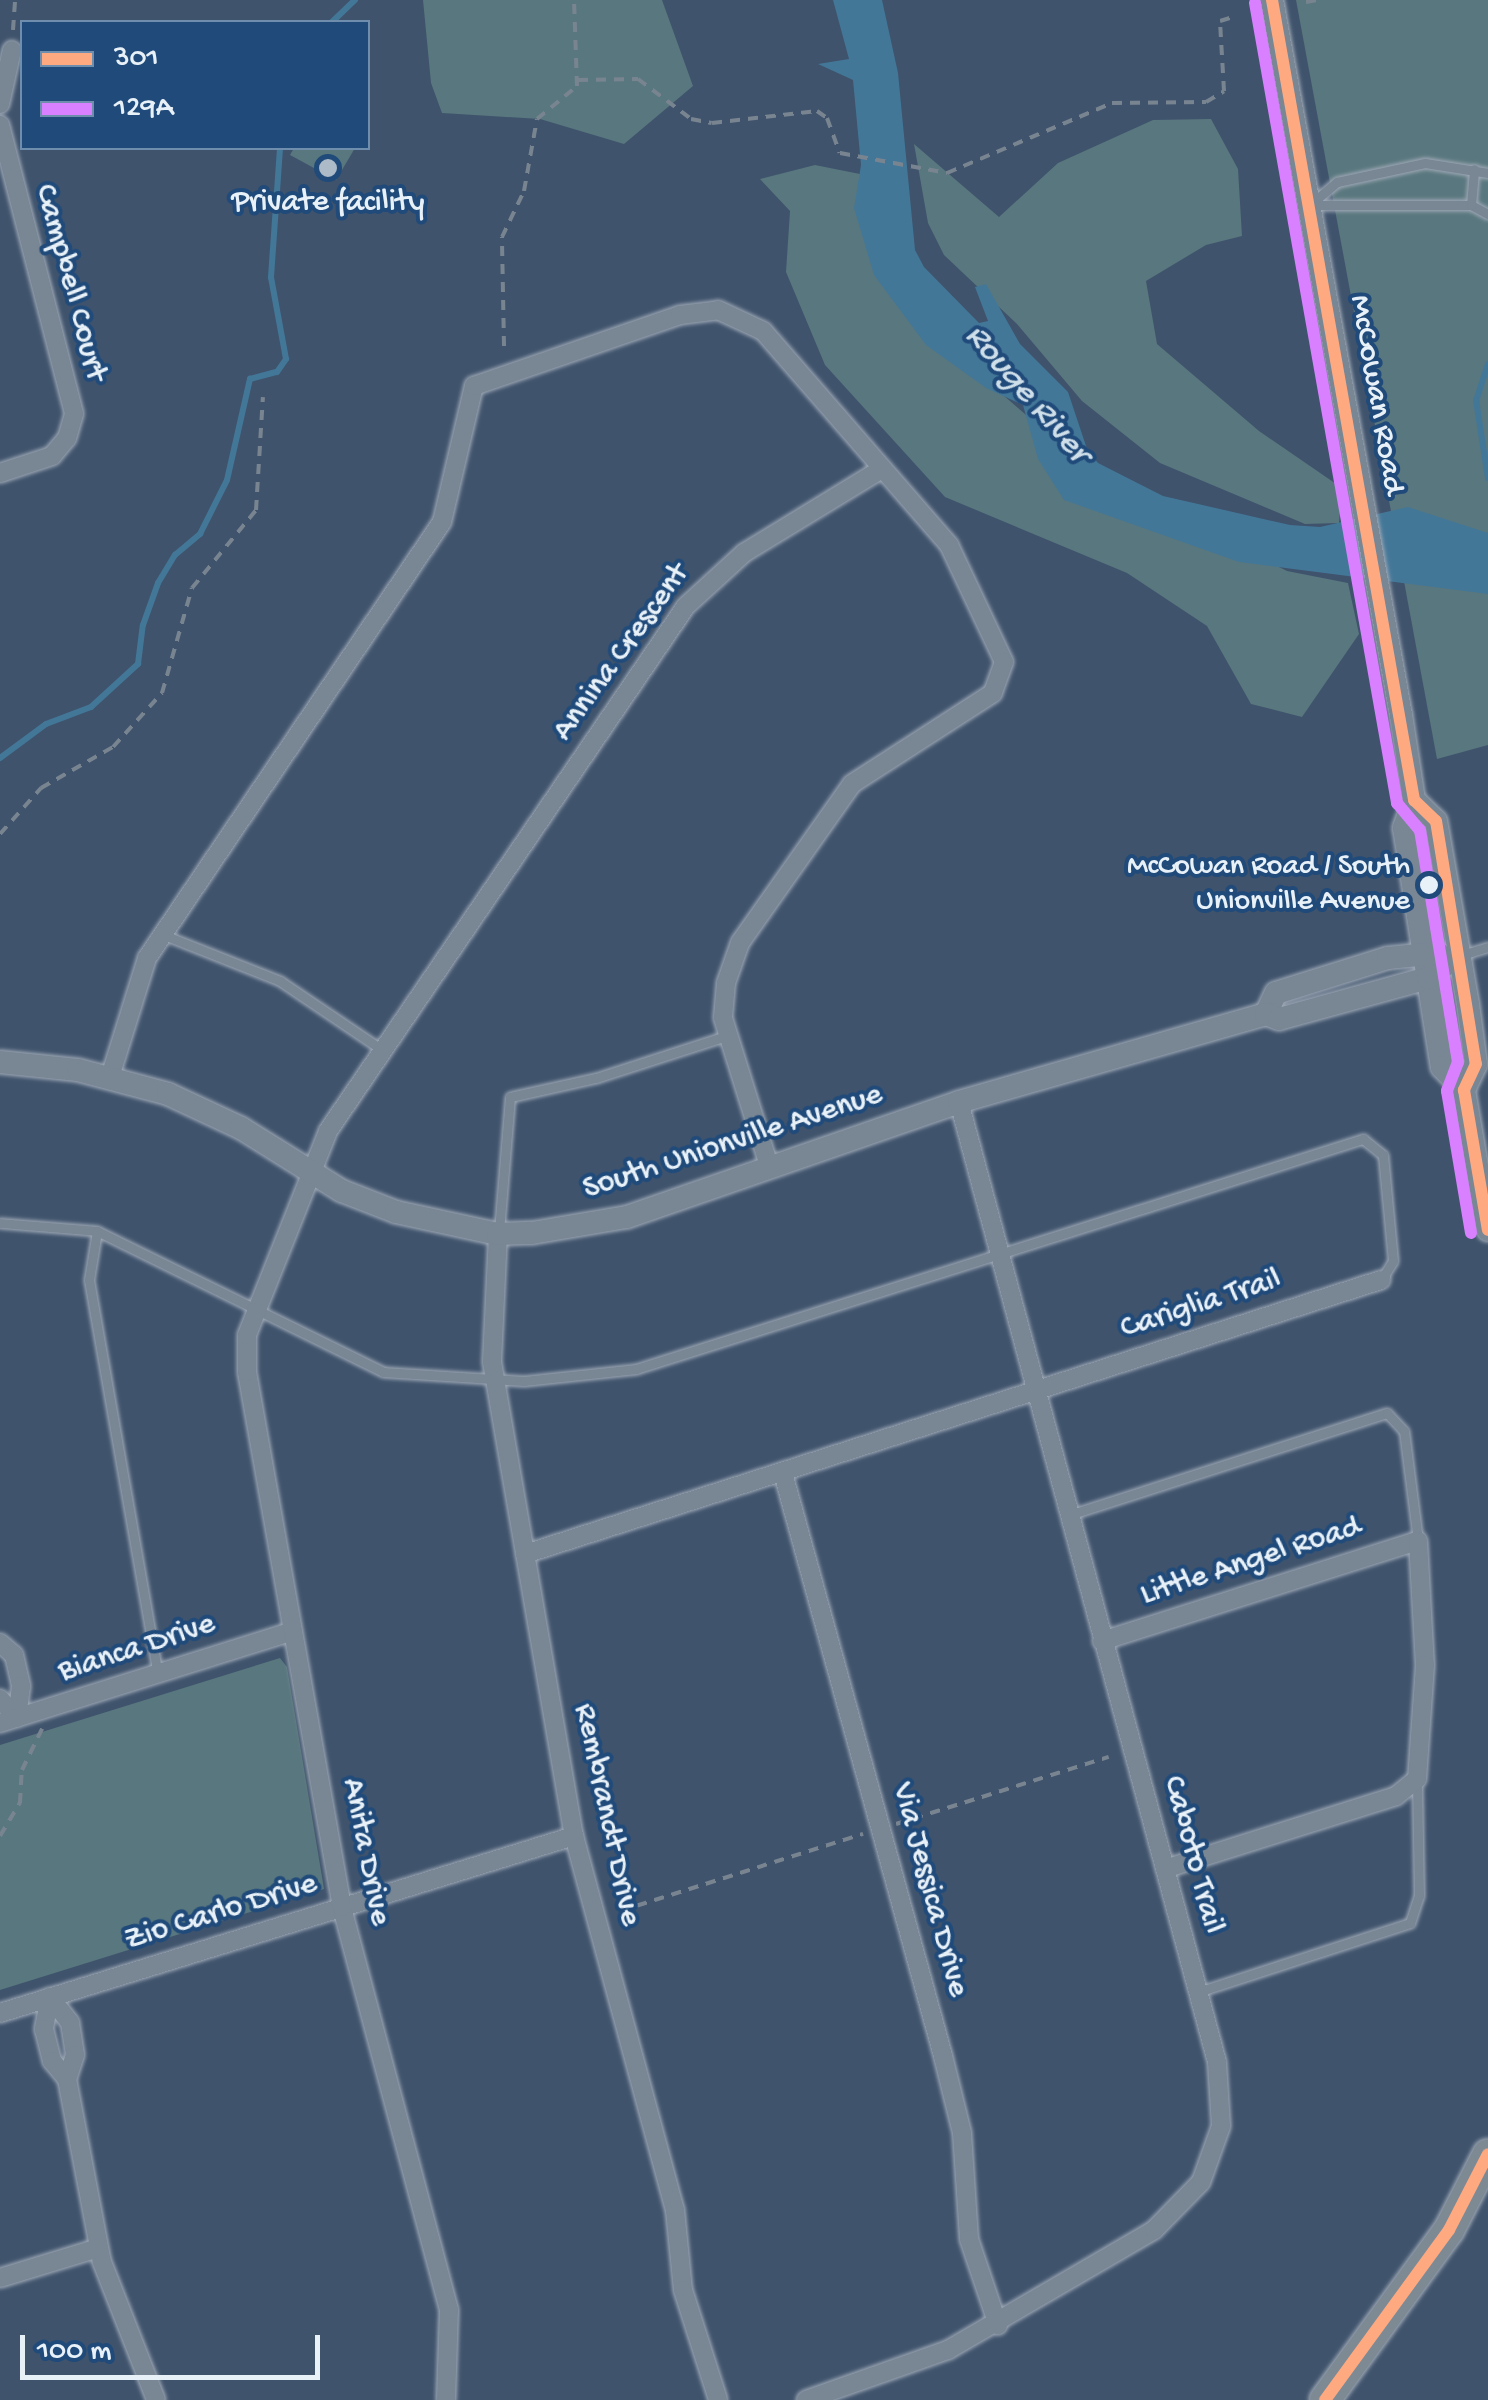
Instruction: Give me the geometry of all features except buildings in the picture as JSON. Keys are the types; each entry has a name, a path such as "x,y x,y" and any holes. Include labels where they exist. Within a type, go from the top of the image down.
{"highway":[{"path":"1326,2400 1448,2230 1488,2154"}],"street":[{"name":"McCowan Road","path":"1272,0 1414,800 1404,828 1442,1067 1464,1090 1488,1230"},
{"path":"0,104 12,50"},
{"name":"Campbell Court","path":"0,125 74,414 67,438 52,456 0,473"},
{"path":"110,1077 127,1007 162,934 442,522 479,381 680,315 718,310 763,331 967,573 1004,672 993,693 852,784 740,943 722,1000 726,1036 769,1166"},
{"name":"Annina Crescent","path":"256,1312 328,1131 686,606 744,554 880,470"},
{"name":"McCowan Road","path":"1414,800 1436,821 1476,1064 1464,1090"},
{"name":"South Unionville Avenue","path":"1266,1014 1276,993 1423,950 1456,957"},
{"name":"South Unionville Avenue","path":"0,1062 110,1077 208,1111 311,1172 396,1212 498,1234 603,1223 958,1102 1266,1014 1279,1019 1428,978 1456,957"},
{"name":"Caboto Trail","path":"806,2400 912,2366 998,2325 1154,2230 1201,2182 1222,2107 1198,1992 958,1102"},
{"name":"Rembrandt Drive","path":"498,1234 495,1380 574,1836 675,2210 683,2290 718,2400"},
{"name":"Cariglia Trail","path":"525,1554 1380,1280"},
{"name":"Anita Drive","path":"256,1312 247,1335 247,1372 292,1631 342,1907 446,2294 446,2400"},
{"name":"Via Jessica Drive","path":"784,1473 943,2056 962,2133 969,2239 998,2325"},
{"path":"1165,1868 1396,1796 1417,1778 1425,1665 1418,1541"},
{"name":"Little Angel Road","path":"1102,1641 1418,1541"},
{"name":"Bianca Drive","path":"8,1721 292,1631"},
{"path":"0,1643 14,1655 21,1686 8,1721"},
{"path":"0,1699 8,1721"},
{"name":"Zio Carlo Drive","path":"0,2013 574,1836"},
{"path":"50,1997 70,2023 76,2055 67,2079 98,2248 156,2400"},
{"path":"0,2278 98,2248"}],"lane":[{"path":"1310,204 1338,182 1425,162 1488,173"},
{"path":"1472,205 1474,169"},
{"path":"1310,204 1472,205 1488,214"},
{"path":"162,934 280,981 381,1050"},
{"path":"1456,957 1488,947"},
{"path":"498,1234 510,1097 596,1078 726,1036"},
{"name":"Cariglia Trail","path":"998,1253 1363,1139 1372,1140 1382,1155 1393,1261 1380,1280"},
{"path":"0,1223 97,1231 383,1372 495,1380 624,1372 998,1253"},
{"path":"97,1231 89,1280 158,1674"},
{"path":"1069,1515 1387,1413 1404,1431 1418,1541"},
{"path":"1198,1992 1410,1923 1420,1896 1417,1778"}],"path":[{"path":"12,50 15,0"},
{"path":"574,0 578,80"},
{"path":"1306,2 1317,0"},
{"path":"504,346 502,237 524,191 537,119 578,80 638,79 691,119 712,122 817,110 828,118 840,153 909,168 969,168 1112,103 1206,102 1224,91 1220,21 1236,16"},
{"path":"0,834 41,788 113,748 162,694 192,588 256,510 263,397"},
{"path":"0,1836 20,1802 22,1770 42,1729"}],"green space":[{"path":"423,0 662,0 693,86 624,144 540,119 442,113 431,83"},
{"path":"1296,0 1488,0 1488,745 1437,759"},
{"path":"1211,119 1238,169 1242,236 1206,245 1146,281 1157,344 1259,431 1342,488 1339,523 1305,524 1160,463 1082,401 1017,324 944,255 928,223 914,144 999,217 1058,163 1153,120"},
{"name":"Private facility","path":"293,150 354,150 336,180 290,155"},
{"path":"815,165 870,176 872,240 995,388 1040,427 1201,528 1287,571 1348,583 1359,634 1302,717 1251,704 1207,626 1127,573 945,497 825,365 786,272 790,211 760,179"},
{"path":"280,1658 287,1667 324,1889 0,1990 0,1745"}],"water":[{"name":"Rouge River","path":"833,0 882,0 898,73 915,250 924,267 979,323 988,321 975,287 986,284 1020,344 1068,392 1087,449 1098,463 1163,496 1290,525 1320,527 1408,507 1488,533 1488,594 1239,562 1064,500 1038,459 1023,405 986,388 926,345 874,275 854,208 861,165 853,80 818,64 849,59"}],"waterway":[{"path":"334,20 355,0"},
{"path":"0,758 46,724 91,707 138,664 143,625 158,583 175,555 200,534 227,480 250,379 277,372 286,359 271,277 280,150"},
{"path":"1488,364 1476,400 1488,478"}],"transit line":[{"name":"301","path":"1272,0 1414,800 1436,821 1476,1064 1464,1090 1488,1230"},
{"name":"129A","path":"1255,3 1397,803 1420,830 1458,1062 1447,1091 1471,1233"},
{"name":"301","path":"1325,2400 1449,2230 1488,2154"}],"place":[{"name":"Private facility","path":"328,168"},
{"name":"McCowan Road / South Unionville Avenue","path":"1429,885"}]}
